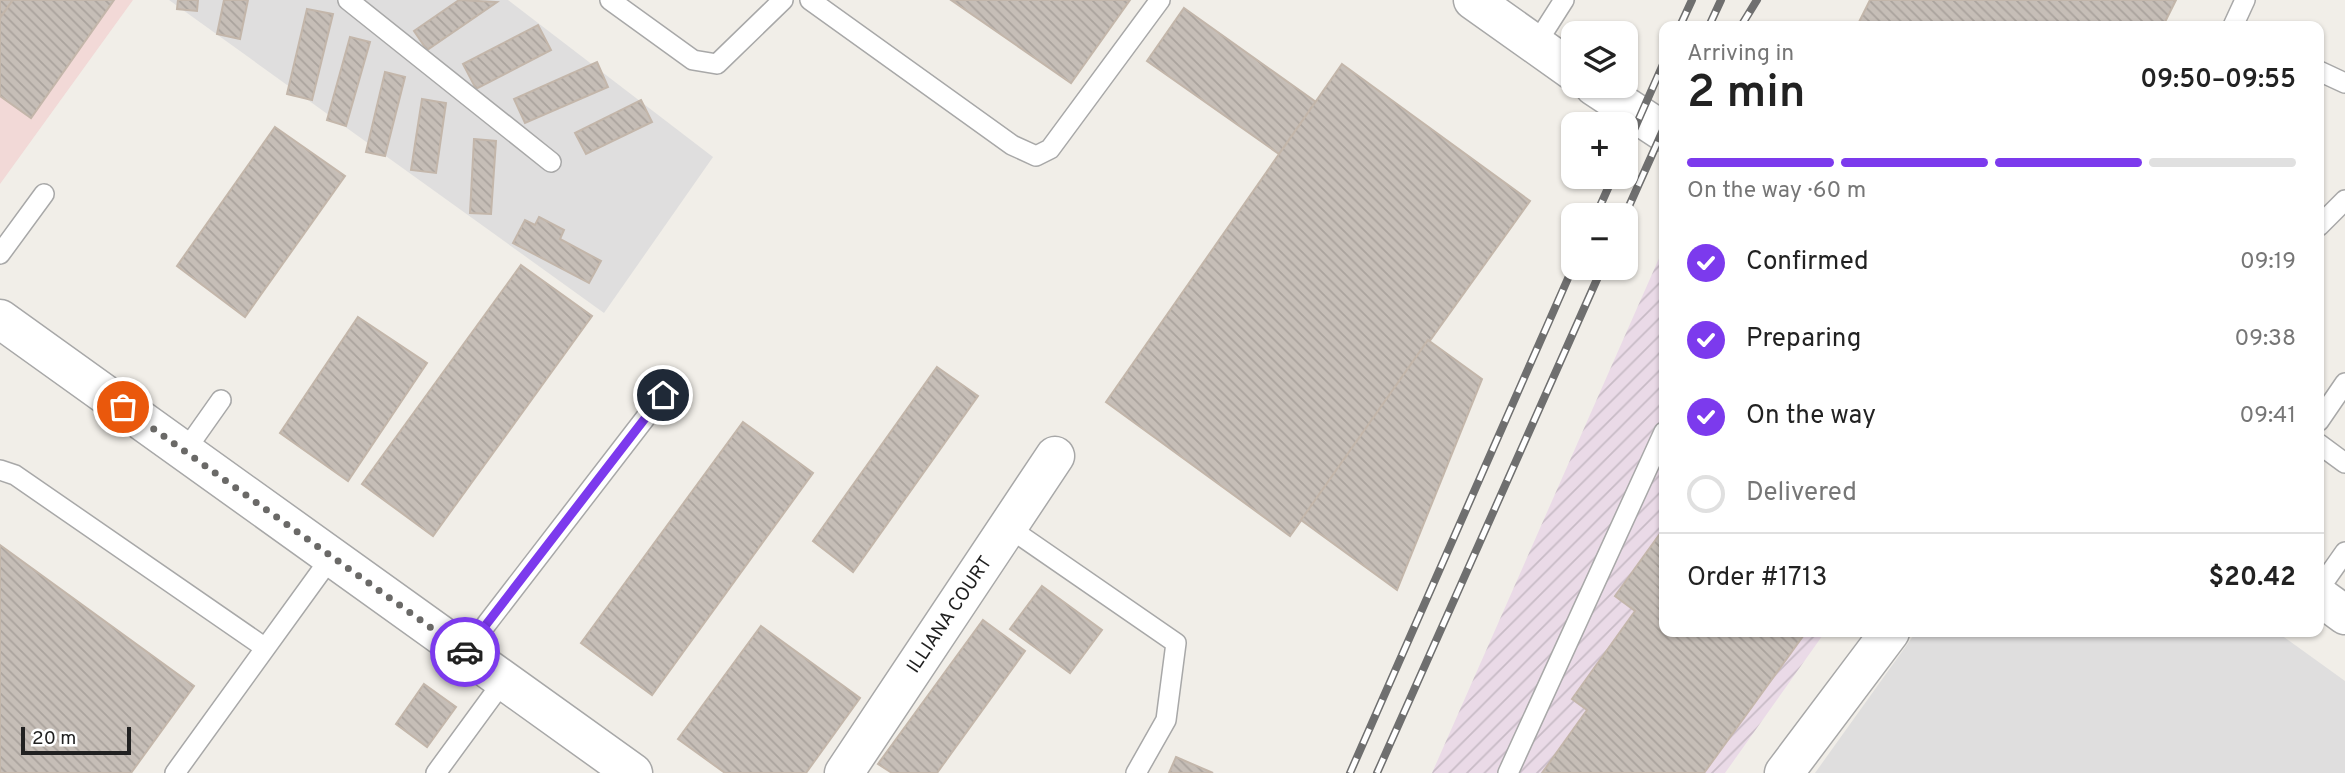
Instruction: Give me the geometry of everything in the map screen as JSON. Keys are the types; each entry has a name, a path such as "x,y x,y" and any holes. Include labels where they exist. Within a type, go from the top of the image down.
{"street":[{"path":"1473,0 1561,62"},
{"path":"1612,98 1659,129"},
{"path":"0,319 634,773"},
{"name":"ILLIANA COURT","path":"844,773 1055,456"},
{"path":"2324,600 2345,615"},
{"path":"1784,773 1886,637"}],"lane":[{"path":"348,0 551,162"},
{"path":"610,0 692,61 716,64 783,0"},
{"path":"810,0 1012,145 1036,156 1050,149 1160,0"},
{"path":"1536,44 1564,0"},
{"path":"2234,21 2245,0"},
{"path":"2324,73 2345,83"},
{"path":"0,254 44,194"},
{"path":"2324,221 2345,200"},
{"path":"2324,414 2345,383"},
{"path":"465,652 663,395"},
{"path":"185,451 221,400"},
{"path":"1508,773 1659,443"},
{"path":"2324,448 2345,463"},
{"path":"0,470 15,475 264,647"},
{"path":"1008,527 1176,643 1166,720 1136,773"},
{"path":"2324,582 2345,552"},
{"path":"174,773 332,556"},
{"path":"436,773 504,680"}],"shaded area":[{"path":"0,0 133,0 0,184"},
{"path":"169,0 508,0 713,157 604,313"},
{"path":"1659,258 1659,637 1821,637 1725,773 1432,773"},
{"path":"1912,637 2284,637 2345,681 2345,773 1815,773"}],"building":[{"path":"0,0 13,0 0,18"},
{"path":"13,0 114,0 31,118 0,96 0,18"},
{"path":"178,0 198,0 197,11 177,9"},
{"path":"224,0 248,0 240,39 217,34"},
{"path":"459,0 497,2 427,50 414,31"},
{"path":"951,0 1130,0 1071,83"},
{"path":"1870,0 2176,0 2166,21 1860,21"},
{"path":"1184,8 1316,102 1279,154 1147,61"},
{"path":"307,9 333,14 312,100 287,94"},
{"path":"538,25 551,50 476,89 463,64"},
{"path":"350,37 370,42 346,126 327,120"},
{"path":"597,62 608,87 525,123 514,99"},
{"path":"1342,64 1530,201 1290,536 1106,402"},
{"path":"385,72 405,77 385,156 366,152"},
{"path":"422,99 446,103 436,173 411,170"},
{"path":"641,100 652,122 586,154 575,133"},
{"path":"275,127 345,176 245,317 177,266"},
{"path":"474,139 496,141 491,214 470,213"},
{"path":"539,217 564,230 560,239 601,261 589,283 513,243 525,220 535,225"},
{"path":"521,265 592,316 433,536 362,484"},
{"path":"358,317 427,363 348,481 280,433"},
{"path":"1428,340 1482,379 1397,590 1301,520"},
{"path":"937,367 978,396 853,572 813,541"},
{"path":"743,422 813,473 652,695 581,643"},
{"path":"1659,535 1659,637 1802,637 1704,773 1542,773 1587,710 1572,699 1635,611 1615,596"},
{"path":"0,545 194,686 131,773 0,773"},
{"path":"1042,586 1102,630 1070,673 1010,629"},
{"path":"983,620 1025,651 937,773 892,773 878,764"},
{"path":"761,626 860,698 806,773 725,773 678,739"},
{"path":"424,684 456,707 427,747 396,724"},
{"path":"1176,757 1213,773 1169,773"}],"railway":[{"path":"1682,21 1692,0"},
{"path":"1711,21 1721,0"},
{"path":"1744,21 1757,0"},
{"path":"1638,121 1659,73"},
{"path":"1630,203 1659,139"},
{"path":"1601,203 1608,189"},
{"path":"1350,773 1567,280"},
{"path":"1377,773 1597,280"}],"way so far":[{"path":"123,407 465,652"}],"route":[{"path":"465,652 663,395"}]}
